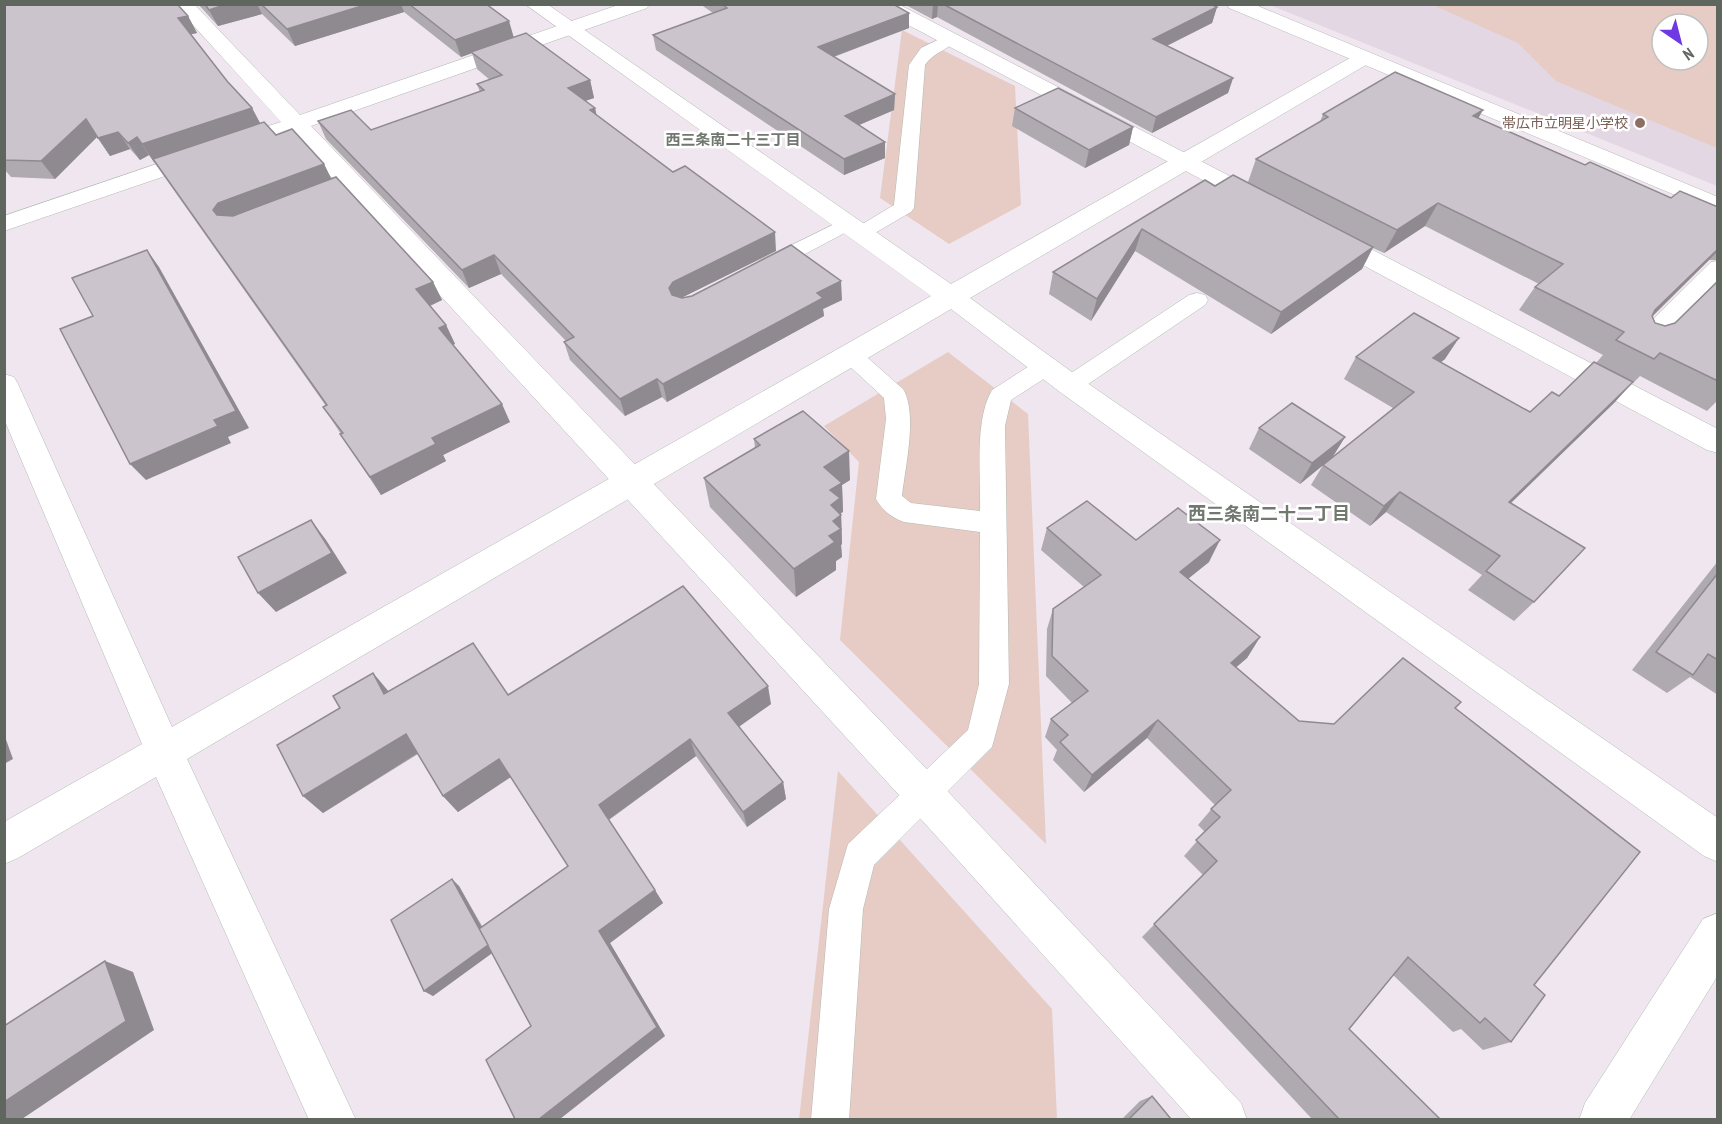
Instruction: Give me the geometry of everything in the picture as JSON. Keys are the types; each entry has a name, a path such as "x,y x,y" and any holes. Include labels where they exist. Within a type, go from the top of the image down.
{"street":[{"path":"183,4 294,124 341,188 630,481 924,794 1224,1119"},
{"path":"534,4 952,297 1070,385 1718,842"},
{"path":"261,136 639,4"},
{"path":"883,4 948,40 1280,211"},
{"path":"1236,4 1718,206"},
{"path":"4,844 630,481 852,356 1364,58"},
{"path":"4,224 215,151"},
{"path":"1311,228 1718,442"},
{"path":"4,384 164,752 333,1119"},
{"path":"1602,1119 1718,934"}],"lane":[{"path":"747,276 904,208 917,65 927,51 948,40"},
{"path":"1645,340 1718,267"},
{"path":"1070,385 1197,300"},
{"path":"852,356 895,395 898,419 889,499 904,512 993,523"},
{"path":"830,1119 846,909 860,856 981,737 994,684 993,426 1000,396 1045,367"}],"shaded area":[{"name":"帯広市立明星小学校","path":"1270,5 1717,5 1717,186"},
{"path":"1433,5 1717,5 1717,148 1556,81 1518,43"},
{"path":"902,30 1015,86 1021,205 949,244 880,198"},
{"path":"948,352 1028,414 1046,844 840,640 859,462 824,426"},
{"path":"838,771 1052,1009 1057,1119 799,1120"}],"building":[{"path":"4,4 177,4 188,16 178,18 227,81 252,108 142,144 137,137 128,143 118,132 98,138 86,119 41,161 4,160"},
{"path":"205,4 227,4 209,10"},
{"path":"261,4 368,4 287,29"},
{"path":"409,4 486,4 509,21 455,40"},
{"path":"722,4 893,4 909,13 818,47 895,94 845,116 885,142 844,159 653,35 727,8"},
{"path":"943,4 1210,4 1217,7 1153,39 1233,78 1156,117"},
{"path":"526,33 590,80 568,88 595,108 590,110 673,172 685,166 775,232 673,282 669,288 672,295 682,298 692,296 791,245 841,281 817,293 823,298 663,384 657,379 620,399 564,342 574,337 494,255 462,270 318,121 351,110 371,130 484,90 477,84 502,75 471,52"},
{"path":"1395,72 1483,110 1473,116 1585,165 1590,162 1671,198 1680,191 1718,207 1718,249 1655,310 1652,316 1655,323 1665,326 1675,323 1718,281 1718,381 1660,353 1654,359 1616,340 1624,332 1535,287 1563,264 1438,203 1397,230 1256,159 1328,117 1323,114"},
{"path":"1058,88 1133,127 1089,150 1015,108"},
{"path":"264,122 276,135 292,129 324,164 218,203 213,210 217,215 233,216 336,177 433,282 416,289 446,325 439,328 502,404 432,438 436,444 370,477 340,434 343,433 323,407 327,405 153,159"},
{"path":"1233,175 1373,247 1281,312 1142,229 1097,299 1053,272 1205,180 1215,186"},
{"path":"147,250 236,411 214,420 218,426 130,464 60,329 93,316 72,278"},
{"path":"1414,313 1459,338 1433,358 1530,412 1552,392 1559,396 1594,362 1633,382 1509,502 1585,548 1534,602 1486,571 1500,556 1400,492 1384,506 1323,465 1414,392 1356,357"},
{"path":"1292,403 1345,437 1312,463 1259,428"},
{"path":"803,411 849,451 824,467 842,483 830,490 840,498 831,505 841,515 833,521 841,529 829,536 835,542 794,569 704,478 760,445 754,439"},
{"path":"1087,501 1136,540 1178,508 1220,540 1180,572 1260,637 1231,663 1299,721 1334,724 1403,658 1461,702 1455,708 1640,852 1534,985 1545,995 1511,1042 1485,1018 1480,1023 1408,957 1349,1029 1440,1119 1339,1119 1154,924 1217,861 1196,840 1220,817 1211,809 1231,790 1158,720 1092,775 1060,742 1068,735 1051,719 1088,691 1052,656 1053,609 1101,575 1047,528"},
{"path":"311,520 332,553 258,593 238,557"},
{"path":"1718,573 1718,660 1708,654 1693,675 1656,652"},
{"path":"683,586 768,686 728,713 783,782 743,812 690,739 599,805 655,890 599,931 657,1027 539,1119 515,1119 486,1060 531,1026 479,929 568,866 499,759 443,796 406,734 303,796 277,745 340,708 333,696 373,673 384,694 473,643 508,695"},
{"path":"452,879 488,945 424,991 391,920"},
{"path":"105,961 126,1021 4,1102 4,1026"},
{"path":"1152,1096 1171,1119 1129,1119"}],"place":[{"name":"帯広市立明星小学校","path":"1640,123"}],"district":[{"name":"西三条南二十三丁目","path":"733,140"},
{"name":"西三条南二十二丁目","path":"1269,514"}]}
